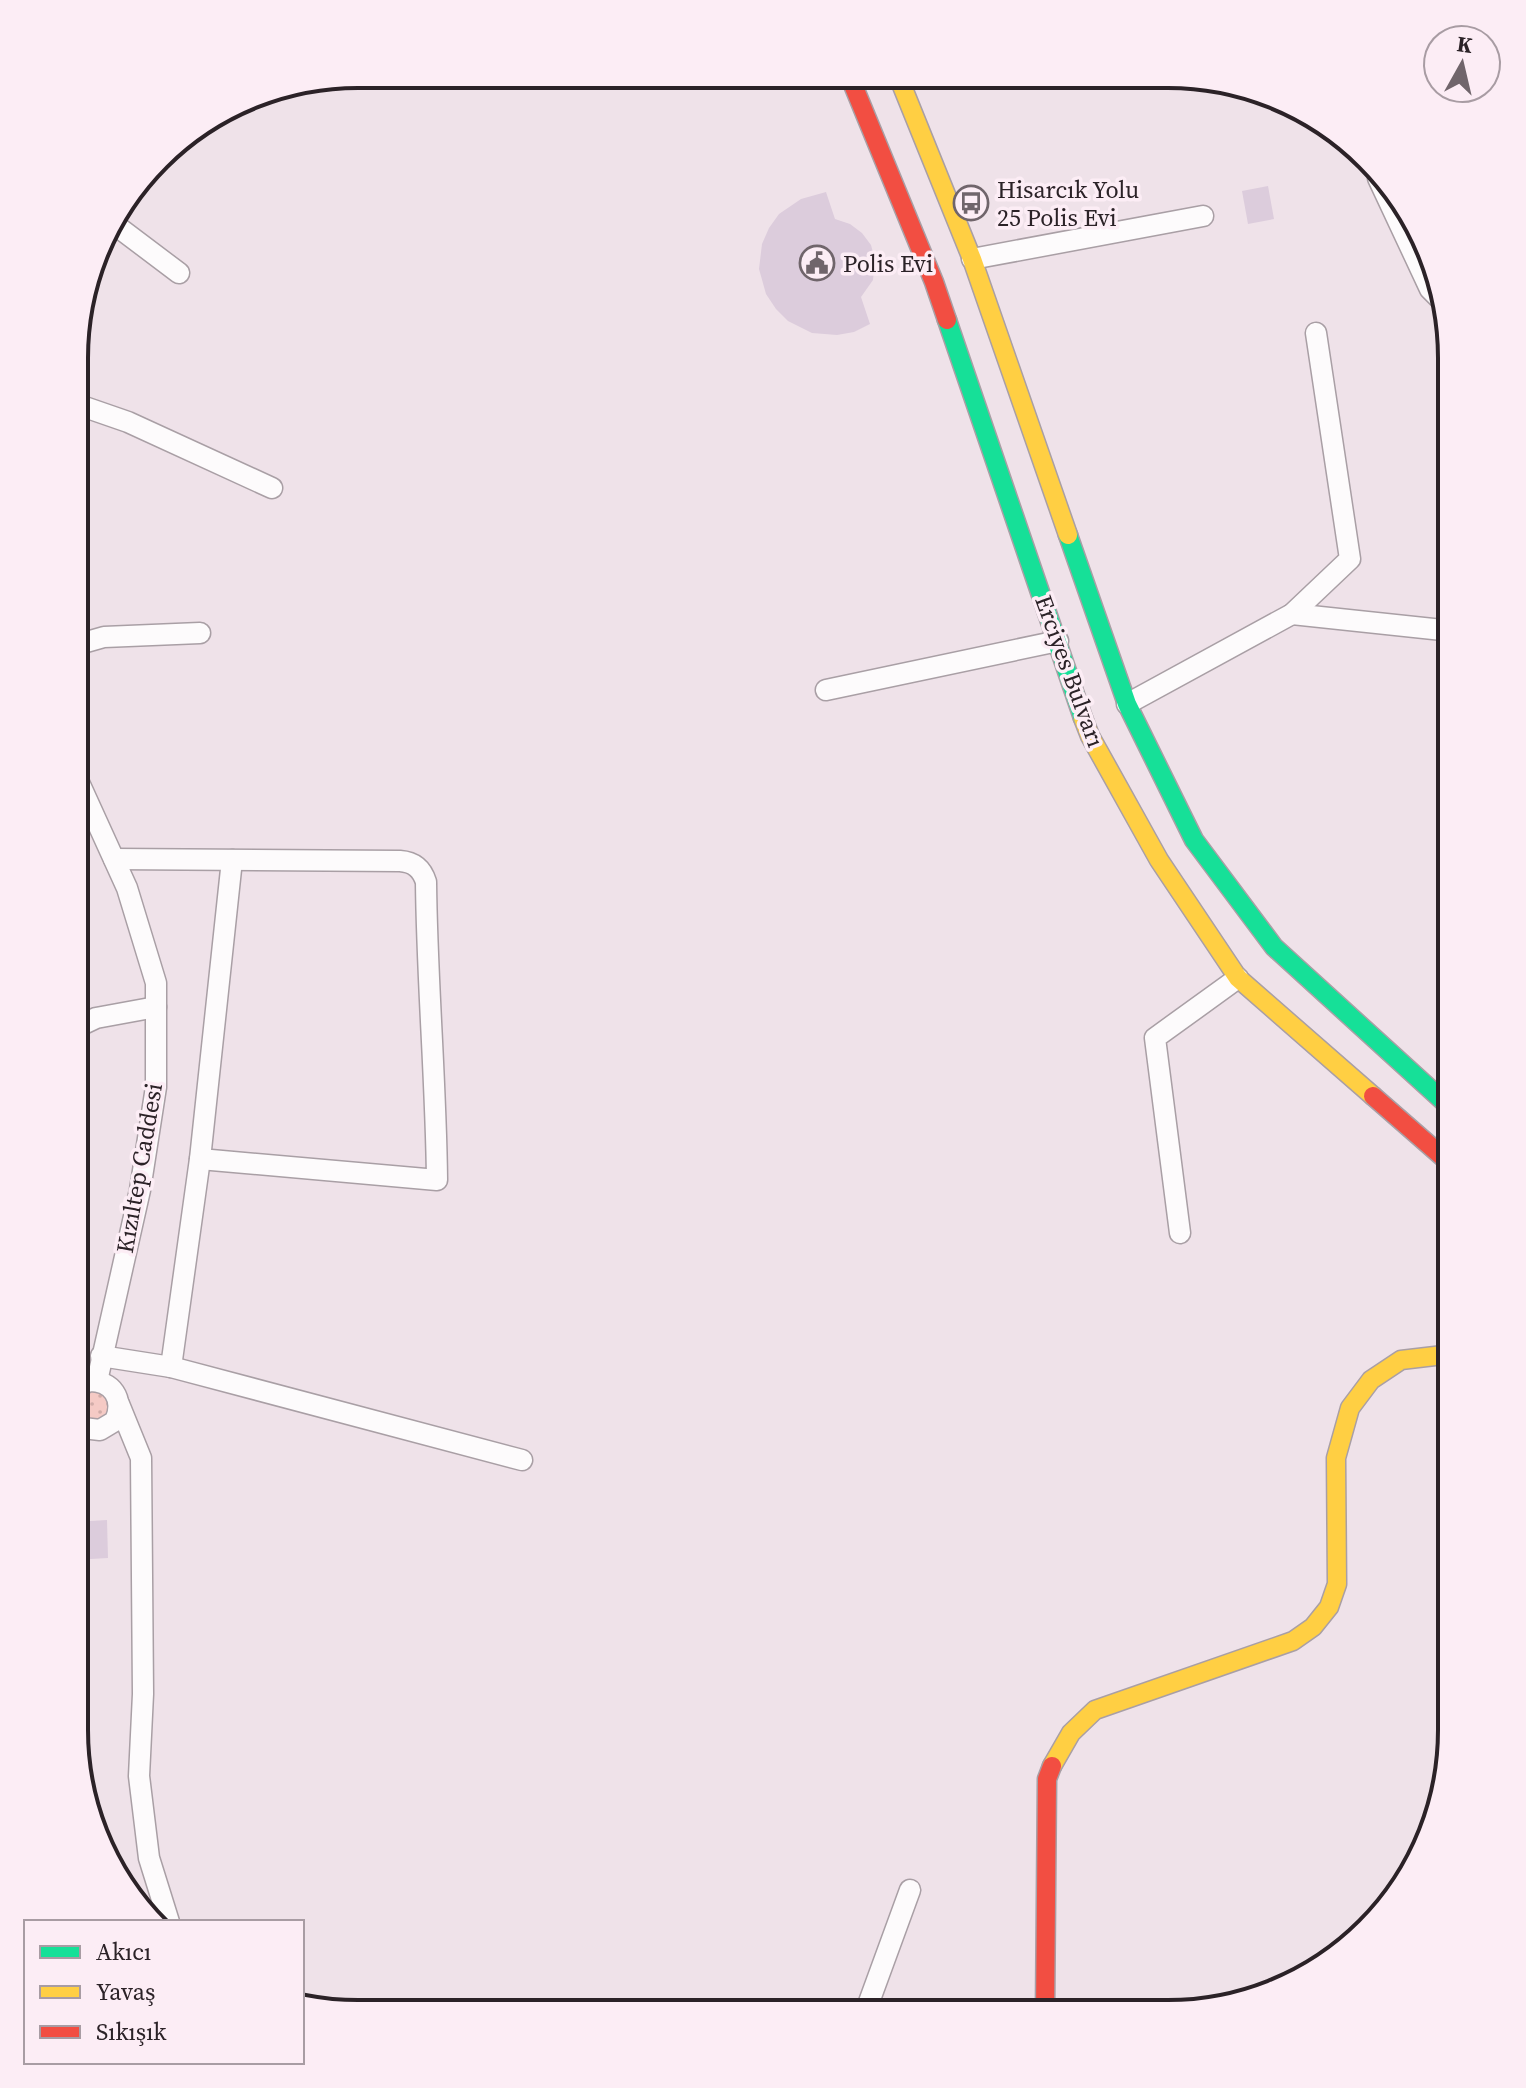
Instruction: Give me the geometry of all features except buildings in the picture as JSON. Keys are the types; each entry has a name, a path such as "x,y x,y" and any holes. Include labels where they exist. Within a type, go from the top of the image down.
{"main road":[{"name":"Erciyes Bulvarı","path":"854,88 934,282 1090,736 1159,860 1238,978 1437,1152"},
{"name":"Erciyes Bulvarı","path":"903,88 972,259 1127,704 1194,840 1274,947 1437,1096"},
{"path":"1045,2000 1047,1779 1056,1751 1073,1728 1095,1710 1293,1641 1313,1627 1329,1607 1337,1584 1336,1458 1350,1408 1371,1380 1401,1360 1437,1356"}],"street":[{"path":"1392,208 1427,283"},
{"path":"972,259 1203,216"},
{"path":"121,229 179,273"},
{"path":"1127,704 1292,614 1350,559 1316,333"},
{"path":"88,408 128,422 272,488"},
{"path":"1292,614 1438,629"},
{"path":"88,642 104,637 200,633"},
{"path":"826,690 1058,641"},
{"name":"Kızıltep Caddesi","path":"88,802 127,888 156,983 156,1087 144,1160 97,1381"},
{"path":"114,859 400,861 414,864 424,875 437,1180 200,1159"},
{"path":"171,1367 200,1159 232,860"},
{"path":"1180,1233 1155,1038 1238,978"},
{"path":"88,1022 156,1007"},
{"path":"101,1356 171,1367 522,1460"},
{"path":"88,1381 97,1381 113,1388 141,1458 143,1694 139,1776 149,1858 168,1920"},
{"path":"88,1429 100,1430 115,1421 119,1404"},
{"path":"870,2000 910,1890"},
{"path":"145,1895 160,1893"}],"shaded area":[{"path":"88,1392 100,1392 108,1400 108,1412 100,1420 88,1420"}],"traffic: fast":[{"path":"947,320 1083,718"},
{"path":"1068,535 1127,704 1194,840 1274,947 1437,1096"}],"traffic: slow":[{"path":"903,88 972,259 1068,535"},
{"path":"1083,718 1159,860 1238,978 1373,1096"},
{"path":"1052,1766 1071,1733 1095,1710 1293,1641 1313,1627 1329,1607 1337,1584 1336,1458 1350,1408 1371,1380 1401,1360 1437,1356"}],"traffic: jam":[{"path":"854,88 947,320"},
{"path":"1373,1096 1437,1152"},
{"path":"1045,2000 1047,1779 1052,1766"}],"place":[{"name":"Hisarcık Yolu 25 Polis Evi","path":"971,203"},
{"name":"Polis Evi","path":"817,263"}]}
